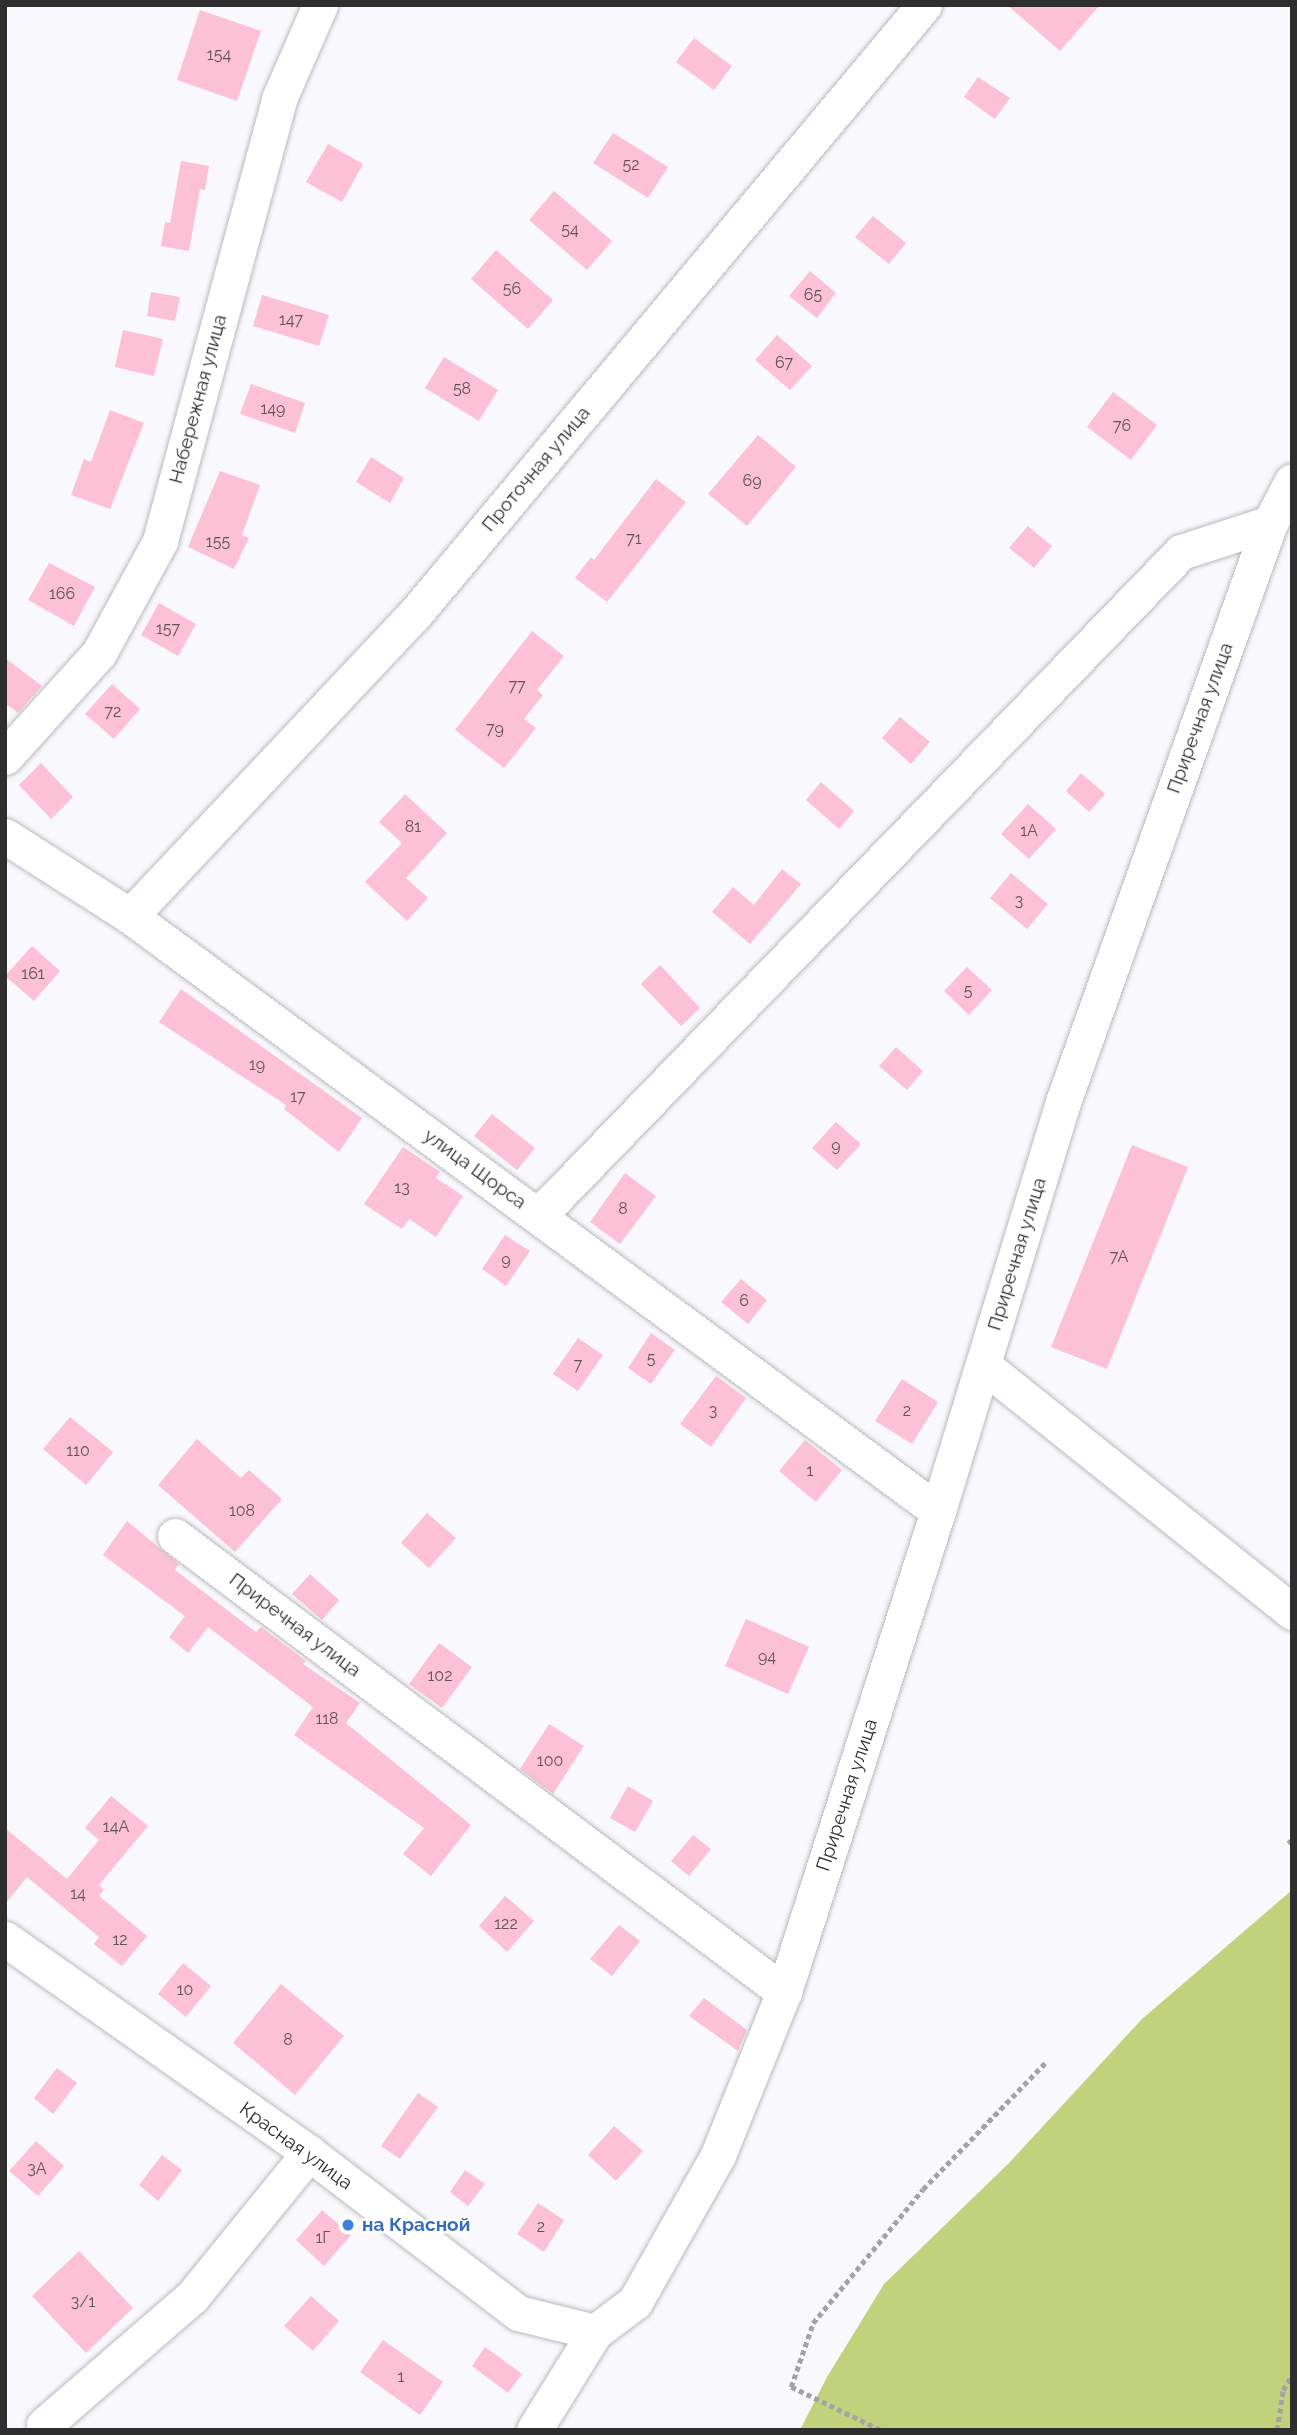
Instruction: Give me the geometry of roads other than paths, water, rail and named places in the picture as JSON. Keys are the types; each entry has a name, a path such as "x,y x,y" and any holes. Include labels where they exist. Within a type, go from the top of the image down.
{"street":[{"name":"Набережная улица","path":"5,757 99,653 159,541 279,99 320,5"},
{"name":"Проточная улица","path":"130,916 414,615 924,5"},
{"name":"Приречная улица","path":"534,2430 595,2332 635,2302 712,2166 784,1992 938,1511 1063,1102 1270,523 1292,481"},
{"path":"538,1216 1181,552 1270,523"},
{"name":"улица Щорса","path":"5,836 130,916 938,1511"},
{"path":"983,1365 1292,1612"},
{"name":"Приречная улица","path":"175,1536 784,1992"},
{"name":"Красная улица","path":"5,1939 309,2153 518,2313 595,2332"},
{"path":"44,2425 192,2297 309,2153"}],"place":[{"name":"на Красной","path":"348,2225"}]}
